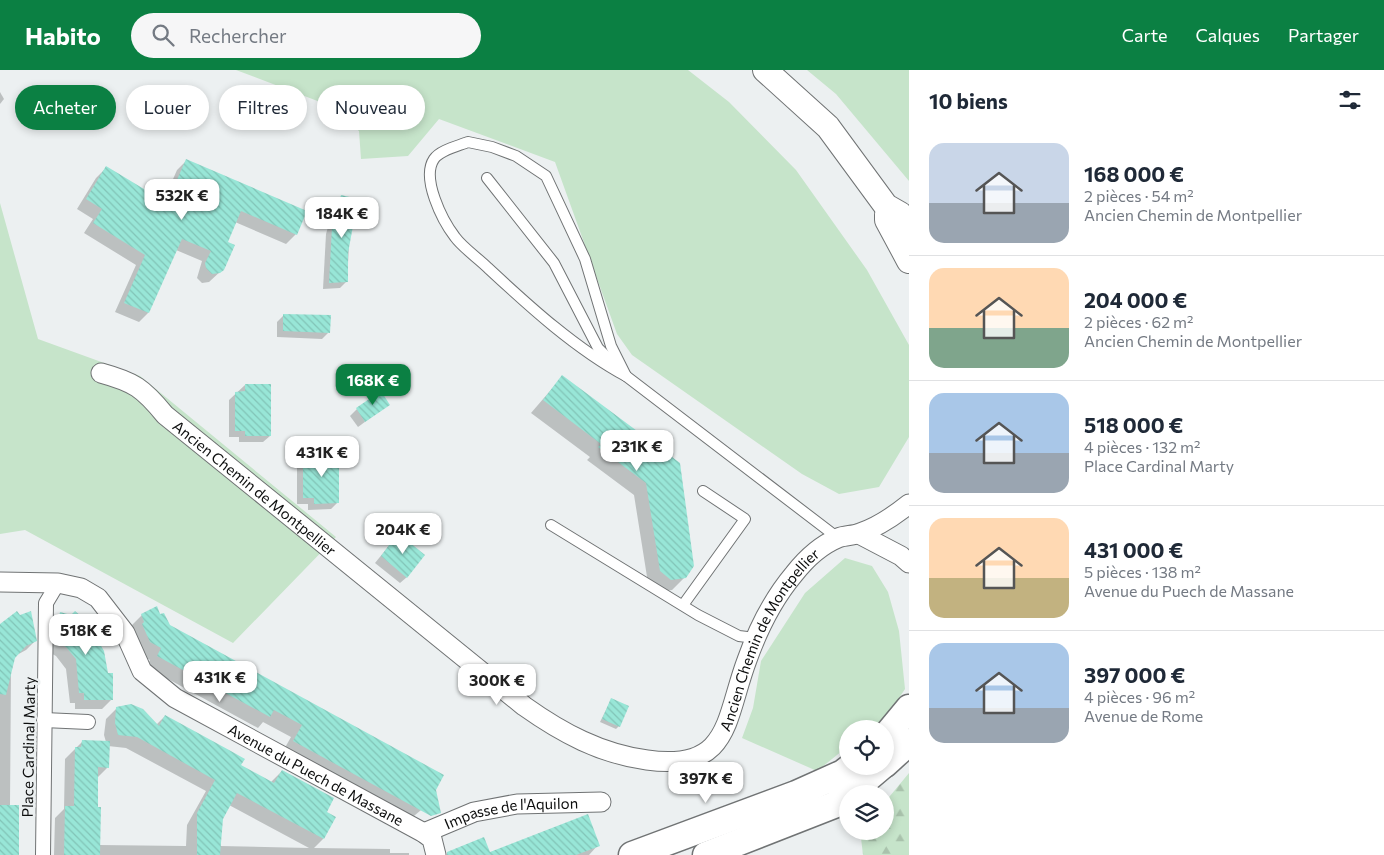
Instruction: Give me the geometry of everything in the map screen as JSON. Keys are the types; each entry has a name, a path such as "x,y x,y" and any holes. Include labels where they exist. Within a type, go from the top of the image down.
{"main road":[{"path":"894,726 909,708"},
{"path":"894,756 909,742"},
{"path":"632,855 796,794 839,775"},
{"path":"859,785 871,775"},
{"path":"706,855 834,805 839,801"}],"street":[{"path":"765,70 828,127 886,206 900,214 909,230"},
{"path":"886,206 887,220 909,262"},
{"name":"Ancien Chemin de Montpellier","path":"101,373 125,380 141,389 165,415 524,706 572,736 596,748 622,756 655,761 689,760 703,754 716,743 726,726 755,638 774,600 795,572 820,549 838,538 859,534 892,517 909,504"},
{"path":"859,534 901,556 909,563"},
{"name":"Avenue du Puech de Massane","path":"0,582 58,582 81,588 98,598 125,633 142,670 175,698 424,834"},
{"name":"Place Cardinal Marty","path":"43,855 46,603 58,582"},
{"path":"44,720 88,722"},
{"name":"Impasse de l'Aquilon","path":"424,834 474,812 508,806 601,802"},
{"path":"424,834 432,839 436,855"}],"lane":[{"path":"468,142 492,147 516,156 546,176 585,259 611,346 626,376 603,364 580,346 505,283 455,237 431,189 429,172 434,158 446,150 468,142"},
{"path":"487,178 554,263 598,348 626,376 838,538"},
{"path":"683,605 745,519 703,491"},
{"path":"551,525 683,605 739,636 755,638"}],"green space":[{"path":"236,70 688,70 729,102 796,170 867,270 909,345 909,437 879,487 839,494 802,474 632,355 617,334 555,162 439,119 408,156 361,159 358,130 425,130 425,85 317,85 317,101 307,97 307,85 275,85"},
{"path":"807,70 909,70 909,181 836,94"},
{"path":"0,203 38,339 140,376 336,537 233,643 25,530 0,534"},
{"path":"845,558 872,566 888,592 899,631 905,689 884,720 839,720 839,753 817,771 742,738 753,708 761,661 805,593"},
{"path":"909,773 909,855 863,855 861,840 894,840 894,791"}],"building":[{"path":"186,159 307,211 297,235 241,211 228,242 235,245 224,270 220,273 212,274 206,268 205,263 211,251 182,239 149,313 124,303 145,255 93,223 102,209 86,199 106,166 167,203"},
{"path":"341,195 358,199 348,253 348,282 329,283 332,227"},
{"path":"283,314 331,315 330,333 283,331"},
{"path":"562,375 680,463 694,566 686,578 671,580 660,571 646,483 598,447 601,444 543,400"},
{"path":"245,384 271,384 271,436 245,436 245,431 235,431 235,392 245,391"},
{"path":"381,391 390,405 365,422 356,408"},
{"path":"315,451 339,451 339,503 314,504 314,498 303,498 303,459 314,459"},
{"path":"398,533 425,555 407,578 381,556"},
{"path":"157,606 160,614 164,613 170,625 444,775 436,790 441,813 431,816 293,741 302,725 274,710 270,717 157,656 161,648 150,642 142,624 144,622 141,614"},
{"path":"17,611 20,615 31,611 37,641 26,646 15,658 6,695 0,694 0,624"},
{"path":"75,611 100,633 96,637 104,651 108,673 113,673 113,700 84,700 84,693 79,693 76,659 66,647 54,640 60,612 71,615"},
{"path":"611,698 629,706 620,727 602,719"},
{"path":"131,704 143,709 159,726 165,715 229,750 245,759 241,765 274,783 282,770 334,798 327,812 336,817 324,839 237,793 223,819 220,855 197,855 197,813 215,780 137,737 118,735 115,723 116,707"},
{"path":"82,740 110,741 109,768 98,767 98,807 101,807 100,855 64,855 65,806 74,806 75,747 81,747"},
{"path":"0,805 19,805 19,855 0,855"},
{"path":"588,814 600,846 576,855 447,855 447,852 484,837 490,852"}]}
